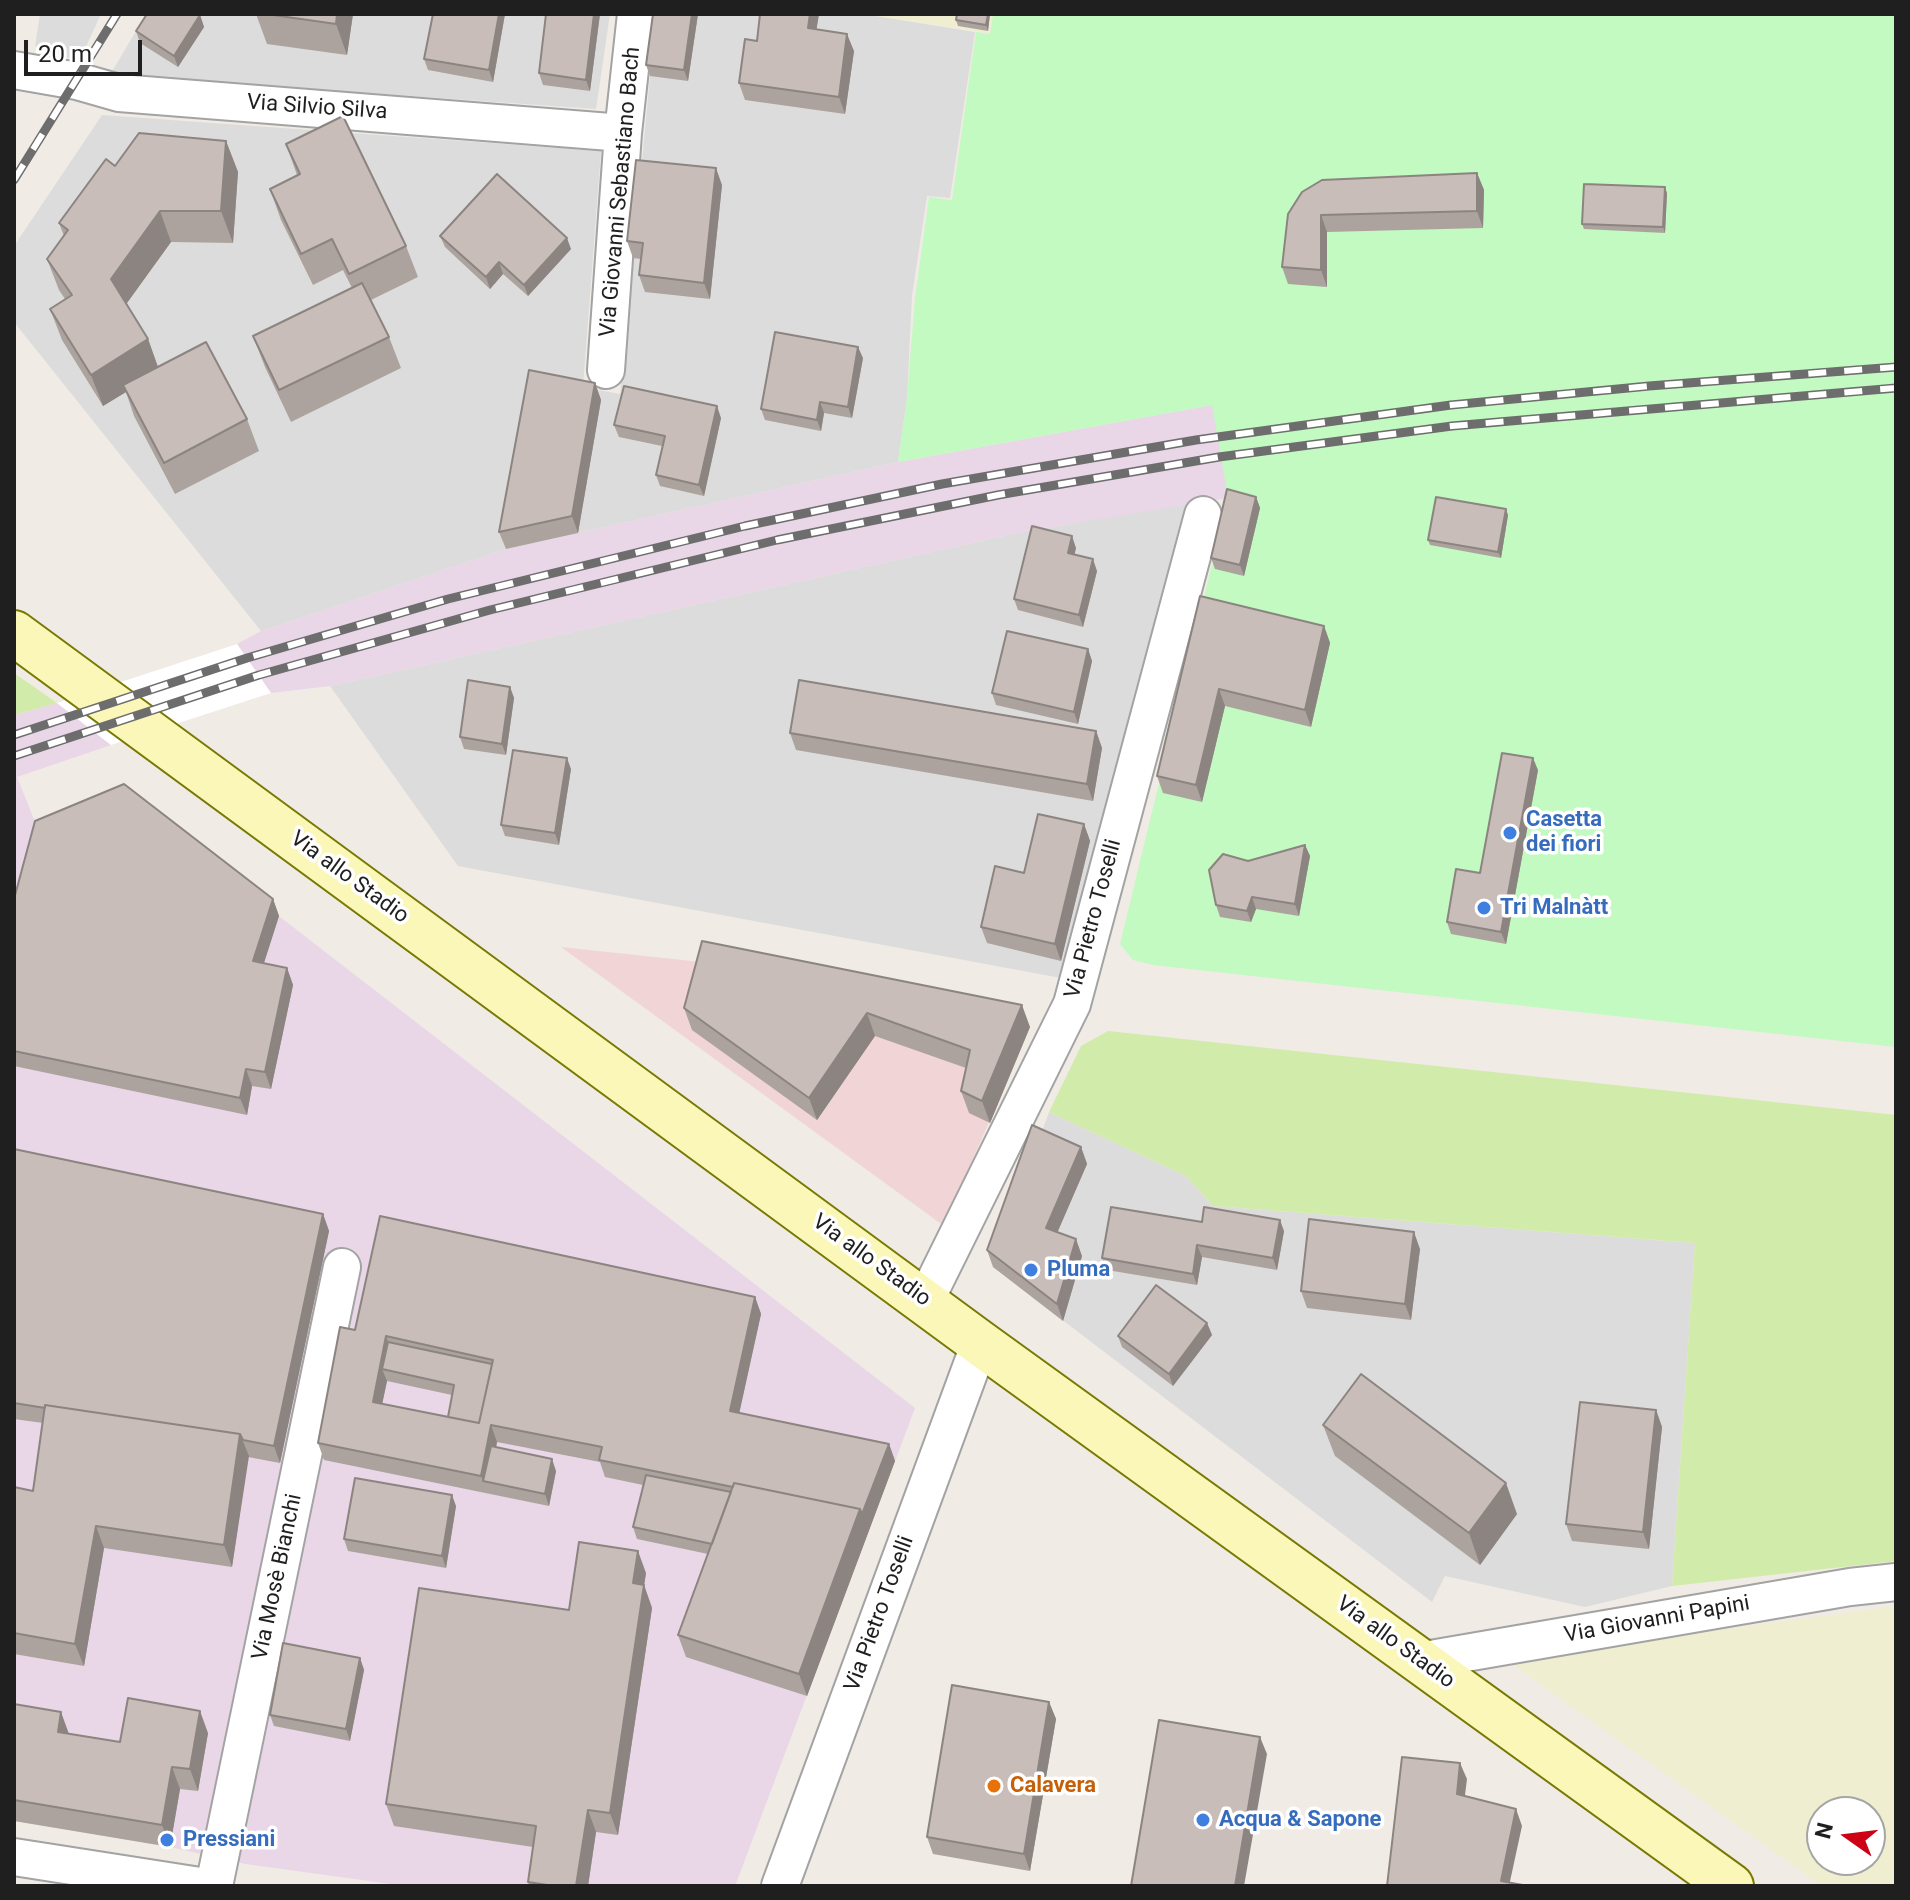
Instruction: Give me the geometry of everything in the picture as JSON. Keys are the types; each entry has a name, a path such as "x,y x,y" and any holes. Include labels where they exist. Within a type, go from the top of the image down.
{"main road":[{"name":"Via allo Stadio","path":"14,633 980,1343 1731,1886"}],"street":[{"name":"Via Giovanni Sebastiano Bach","path":"606,370 623,133 636,14"},
{"name":"Via Silvio Silva","path":"14,70 53,76 119,93 623,133"},
{"name":"Via Pietro Toselli","path":"925,1301 1072,1004 1203,515"},
{"name":"Via Mosè Bianchi","path":"214,1886 342,1267"},
{"name":"Via Pietro Toselli","path":"780,1886 980,1343"},
{"name":"Via Giovanni Papini","path":"1419,1661 1896,1582"},
{"path":"14,1857 200,1886"}],"shaded area":[{"path":"40,14 101,14 79,62 35,46"},
{"path":"146,14 610,14 596,109 110,75"},
{"path":"659,14 863,14 975,32 950,198 927,196 912,296 907,398 898,462 506,549 261,631 14,322 14,246 102,115 601,151 583,387 620,394 650,76"},
{"path":"1437,371 1228,498 1026,531 330,686 271,693 237,644 261,631 506,549 898,462 1212,405"},
{"path":"1187,504 1061,978 458,866 330,686 1026,531"},
{"path":"57,703 111,745 17,777 41,837 130,801 915,1408 735,1886 405,1886 246,1864 170,1847 14,1821 14,715"},
{"path":"561,947 710,963 1030,1027 944,1226"},
{"path":"1049,1112 1186,1176 1213,1206 1695,1243 1672,1586 1585,1607 1445,1576 1432,1602 993,1267"}],"green space":[{"path":"864,14 993,14 989,33"},
{"path":"993,14 1896,14 1896,1047 1153,965 1133,960 1120,944 1228,498 1212,405 898,462 929,197 952,200 976,32 990,34"},
{"path":"14,673 57,703 14,715"},
{"path":"1108,1031 1896,1115 1896,1561 1672,1586 1695,1243 1213,1206 1186,1176 1049,1112 1081,1046"},
{"path":"1896,1606 1896,1886 1822,1886 1808,1876 1886,1876 1886,1796 1806,1796 1806,1875 1505,1659"}],"pier":[{"path":"237,644 271,693 111,745 57,703"}],"building":[{"path":"147,14 200,15 174,56 136,31"},
{"path":"266,14 337,14 336,24"},
{"path":"433,14 499,14 489,70 424,59"},
{"path":"546,14 594,14 586,80 539,73"},
{"path":"653,14 692,14 684,70 646,65"},
{"path":"760,14 810,14 808,28 847,34 839,97 739,83 745,39 757,41"},
{"path":"957,14 988,14 986,25 956,20"},
{"path":"343,116 406,246 349,274 332,239 301,254 270,189 300,174 286,144"},
{"path":"139,133 226,141 221,211 160,211 111,279 148,339 91,375 50,309 72,295 47,259 68,230 59,223 106,159 115,166"},
{"path":"636,160 716,168 704,283 639,275 643,243 627,241"},
{"path":"1477,173 1477,211 1321,215 1321,270 1282,267 1288,214 1302,192 1322,180"},
{"path":"497,174 567,238 524,285 499,262 486,277 440,236"},
{"path":"1584,184 1665,187 1663,227 1582,224"},
{"path":"362,283 389,337 279,390 253,336"},
{"path":"775,332 858,347 848,407 820,402 817,420 761,409"},
{"path":"206,342 247,419 164,463 123,385"},
{"path":"529,370 595,383 572,516 499,532"},
{"path":"624,386 717,406 699,485 656,475 665,436 614,425"},
{"path":"1227,489 1256,497 1240,565 1211,558"},
{"path":"1436,497 1506,509 1498,552 1428,540"},
{"path":"1032,526 1072,536 1068,553 1093,559 1079,615 1014,599"},
{"path":"1200,596 1324,626 1305,710 1219,689 1196,785 1157,776"},
{"path":"1007,631 1088,649 1074,712 992,693"},
{"path":"468,680 510,687 502,744 460,737"},
{"path":"799,680 1096,731 1087,784 790,733"},
{"path":"513,750 567,758 555,833 501,825"},
{"path":"1502,753 1533,758 1501,932 1447,922 1456,869 1480,873"},
{"path":"124,784 273,899 253,961 287,968 265,1072 246,1069 240,1098 14,1051 14,899 35,821"},
{"path":"1038,814 1084,824 1055,944 981,927 995,866 1024,873"},
{"path":"1305,845 1295,904 1252,897 1247,911 1216,905 1209,870 1223,854 1248,861"},
{"path":"702,941 1022,1005 982,1101 961,1091 970,1050 867,1013 809,1098 684,1008"},
{"path":"1032,1125 1081,1147 1046,1228 1076,1239 1057,1304 987,1250"},
{"path":"14,1149 323,1214 274,1446 243,1440 240,1434 14,1403"},
{"path":"1111,1207 1202,1222 1204,1207 1280,1220 1273,1258 1197,1245 1193,1274 1102,1258"},
{"path":"380,1216 755,1297 730,1411 889,1444 862,1514 860,1509 734,1483 733,1487 599,1460 602,1447 491,1425 481,1476 318,1443 340,1327 355,1330","holes":["386,1336 493,1360 479,1423 373,1402"]},
{"path":"1309,1219 1414,1232 1405,1304 1301,1291"},
{"path":"1156,1285 1207,1323 1169,1374 1118,1336"},
{"path":"388,1342 492,1364 479,1423 448,1417 454,1385 382,1369"},
{"path":"1361,1374 1506,1483 1469,1533 1323,1425"},
{"path":"1580,1402 1656,1410 1643,1532 1566,1524"},
{"path":"45,1405 240,1434 224,1545 96,1526 75,1644 14,1633 14,1487 33,1491"},
{"path":"491,1446 552,1459 545,1494 483,1481"},
{"path":"646,1475 731,1492 712,1544 633,1527"},
{"path":"355,1478 452,1495 442,1556 344,1539"},
{"path":"734,1483 860,1509 799,1674 678,1635"},
{"path":"579,1542 638,1551 633,1583 644,1585 610,1813 588,1810 576,1886 554,1886 528,1882 536,1826 386,1804 419,1588 569,1610"},
{"path":"283,1643 360,1658 346,1729 270,1715"},
{"name":"Calavera","path":"952,1685 1049,1702 1024,1854 927,1837"},
{"path":"128,1698 200,1711 190,1769 172,1767 162,1825 14,1800 14,1704 61,1712 58,1732 120,1742"},
{"name":"Acqua & Sapone","path":"1159,1720 1260,1737 1235,1886 1131,1886"},
{"path":"1402,1757 1460,1763 1457,1794 1516,1809 1501,1881 1528,1886 1387,1886"}],"railway":[{"path":"14,180 117,14"},
{"path":"14,735 247,658 448,599 745,526 942,484 1196,440 1451,405 1896,367"},
{"path":"14,756 259,675 490,610 777,540 998,495 1219,457 1452,426 1896,388"}],"place":[{"name":"Casetta dei fiori","path":"1510,833"},
{"name":"Tri Malnàtt","path":"1484,908"},
{"name":"Pluma","path":"1031,1270"},
{"name":"Calavera","path":"994,1786"},
{"name":"Acqua & Sapone","path":"1203,1820"},
{"name":"Pressiani","path":"167,1840"}]}
